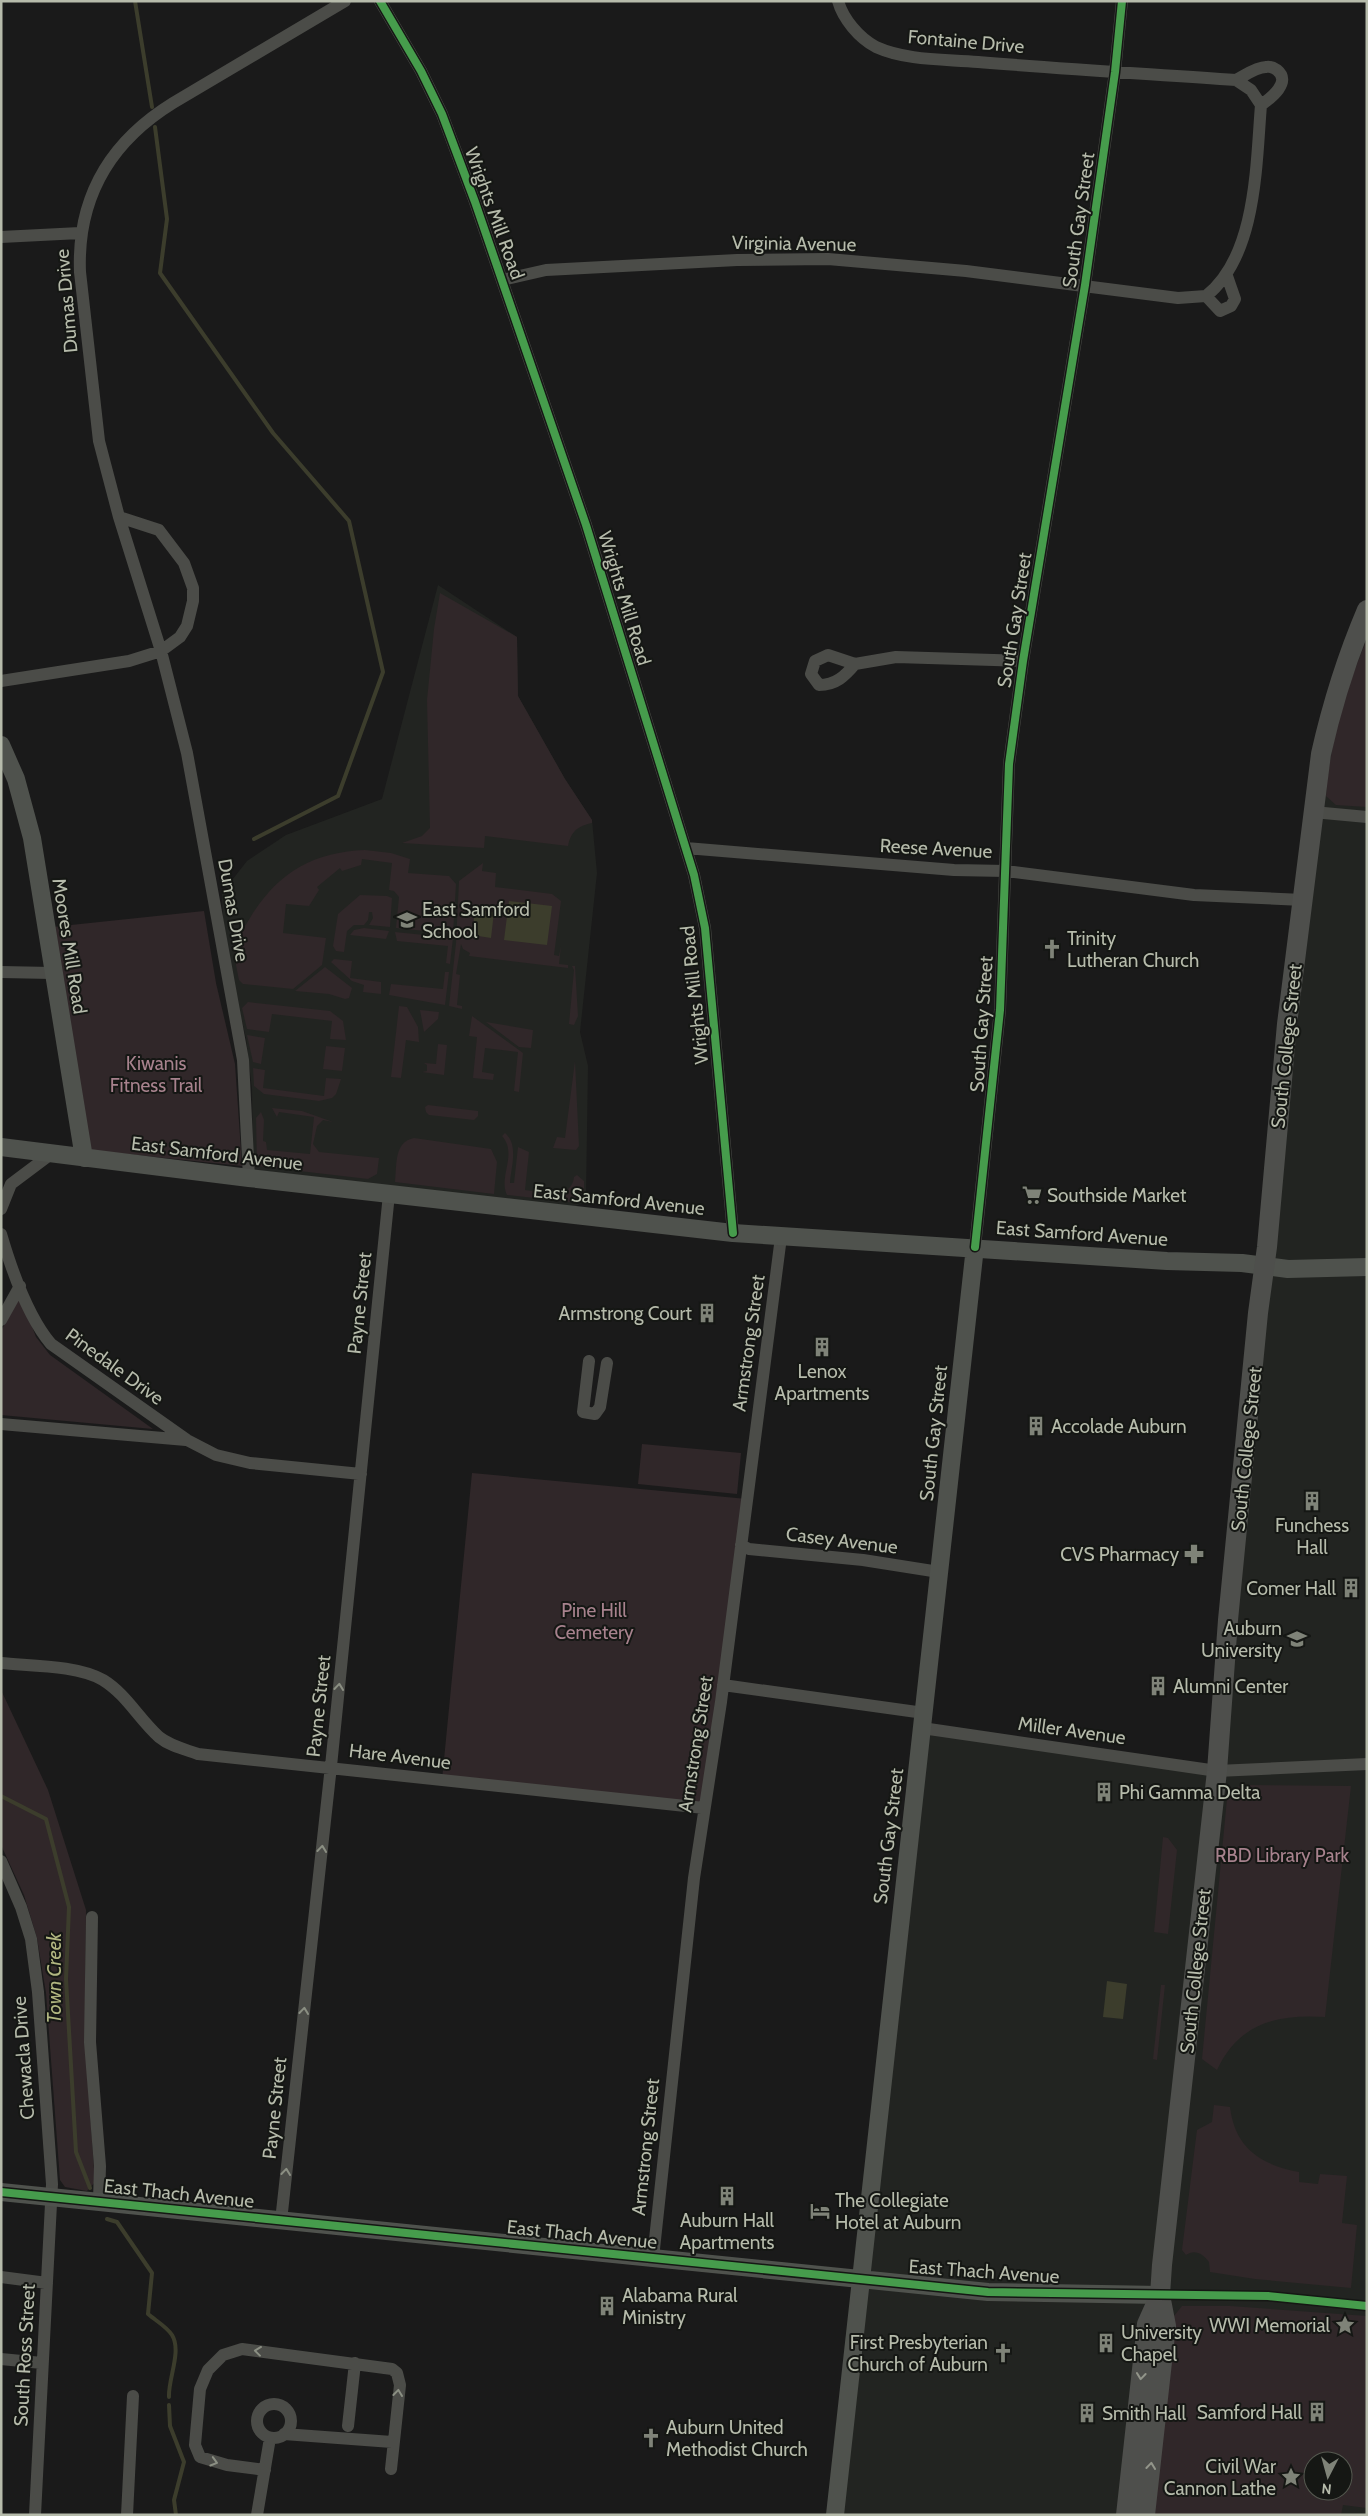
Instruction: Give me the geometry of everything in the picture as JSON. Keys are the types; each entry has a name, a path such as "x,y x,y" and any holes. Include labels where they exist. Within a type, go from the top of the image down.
{"main road":[{"name":"South College Street","path":"1145,2515 1166,2326 1160,2295 1217,1770 1228,1620 1265,1266 1287,1024 1320,754 1354,640 1367,610"},
{"name":"South College Street","path":"1126,2515 1147,2324 1160,2295"}],"street":[{"name":"Dumas Drive","path":"250,1178 243,1060 187,753 161,650 119,517 99,441 80,272 80,233 93,190 106,166 132,134 170,105 345,1"},
{"name":"Wrights Mill Road","path":"380,1 421,71 442,114 502,280 586,526 686,848 705,928 733,1232"},
{"name":"Fontaine Drive","path":"838,1 840,9 855,30 875,46 900,55 1236,80"},
{"name":"South Gay Street","path":"835,2515 1000,1010 1009,764 1023,661 1085,285 1115,72 1122,1"},
{"path":"1236,80 1265,67 1274,68 1280,73 1282,81 1279,90 1261,104"},
{"path":"1227,276 1235,300 1230,306 1220,311 1206,296 1227,276 1242,238 1252,198 1261,104 1251,90 1236,80"},
{"path":"1,237 80,233"},
{"name":"Virginia Avenue","path":"502,280 546,270 737,260 828,259 1085,285 1178,298 1206,296"},
{"path":"1,681 129,661 161,650 180,637 187,626 193,601 193,588 184,563 159,530 119,517"},
{"path":"854,664 896,657 1023,661"},
{"name":"Moores Mill Road","path":"1,744 16,779 32,838 52,973 84,1158"},
{"path":"1313,812 1367,817"},
{"name":"Reese Avenue","path":"686,848 954,870 1006,871 1194,895 1303,900"},
{"path":"1,972 52,973"},
{"name":"East Samford Avenue","path":"1,1146 51,1154 250,1178 781,1237 974,1247 1313,1270 1367,1267"},
{"path":"1,1209 11,1184 51,1154"},
{"name":"Payne Street","path":"281,2220 331,1766 389,1194"},
{"name":"Pinedale Drive","path":"1,1234 20,1286 42,1333 51,1344 187,1440 216,1455 243,1462 360,1474"},
{"name":"Armstrong Street","path":"653,2258 663,2152 704,1808 723,1685 781,1237"},
{"path":"1,1320 20,1286"},
{"path":"588,1361 583,1412 590,1415 595,1414 600,1407 607,1363"},
{"name":"Pinedale Drive","path":"1,1424 187,1440"},
{"name":"Casey Avenue","path":"740,1545 749,1549 863,1560 939,1572"},
{"name":"Hare Avenue","path":"1,1663 78,1672 102,1680 124,1697 160,1737 171,1745 198,1754 331,1766 704,1808"},
{"name":"Miller Avenue","path":"723,1685 1217,1770 1367,1764"},
{"name":"Chewacla Drive","path":"1,1861 21,1907 30,1940 38,1992 52,2198"},
{"path":"92,1917 89,2033 100,2166 99,2201"},
{"name":"East Thach Avenue","path":"1,2192 988,2292 1160,2295"},
{"name":"South Ross Street","path":"35,2515 52,2198"},
{"path":"1,2277 48,2282"},
{"path":"265,2470 227,2465 200,2457 194,2445 200,2389 208,2370 223,2355 242,2349 392,2369 398,2374 400,2385 390,2469"},
{"path":"1,2359 42,2363"},
{"path":"348,2426 355,2364"},
{"path":"127,2515 133,2396"},
{"path":"284,2434 290,2427 290,2415 283,2406 272,2403 262,2408 256,2418 258,2428 265,2436 270,2438 284,2434 392,2442"},
{"path":"258,2515 270,2438"}],"shaded area":[{"name":"East Samford School","path":"438,585 517,637 518,696 565,779 592,820 597,873 580,1032 588,1066 586,1195 582,1203 574,1207 253,1170 252,1089 246,1038 224,947 222,893 247,861 286,835 382,799"},
{"path":"1367,610 1367,2515 835,2515 922,1728 1217,1770 1313,812"},
{"path":"509,901 552,906 547,945 504,940"},
{"path":"475,910 494,912 491,938 472,935"},
{"path":"1107,1981 1127,1984 1123,2019 1103,2017"}],"green space":[{"path":"440,593 517,637 518,696 565,779 592,820 592,823 583,826 573,833 568,846 485,836 484,848 402,843 422,836 430,828 427,700 434,629"},
{"path":"1367,639 1367,807 1336,805 1326,796 1331,757 1346,696"},
{"path":"365,850 391,853 410,859 408,873 449,876 456,884 453,934 396,928 399,897 394,891 389,890 392,863 362,859 361,865 342,871 340,868 317,887 319,890 309,906 286,904 283,933 326,938 322,965 293,989 243,984 239,980 235,953 236,945 250,918 272,889 298,868 313,861 329,855"},
{"path":"483,863 482,871 496,873 495,887 552,894 561,901 554,955 559,956 561,946 559,964 568,965 568,968 469,956 470,953 463,949 461,944 456,974 460,975 457,1005 462,1006 462,1009 449,1006 456,943 459,881"},
{"path":"360,895 387,896 392,898 390,927 369,925 373,918 372,912 369,912 368,920 364,925 354,925 347,931 344,952 336,951 333,946 338,914"},
{"name":"Kiwanis Fitness Trail","path":"204,911 216,983 235,1064 242,1166 88,1150 52,927"},
{"path":"364,928 389,931 386,939 350,935 354,930"},
{"path":"395,932 453,938 450,964 446,963 448,946 397,941"},
{"path":"334,959 352,961 350,978 381,982 381,994 363,992 364,985 352,981 331,962"},
{"path":"572,966 575,966 578,1016 574,1025 569,1024 574,970"},
{"path":"325,967 352,988 349,998 345,999 329,994 295,991"},
{"path":"445,972 449,972 445,1005 389,995 391,984 443,989"},
{"path":"248,1002 330,1011 343,1021 346,1040 330,1039 332,1021 272,1014 269,1032 247,1029 242,1008"},
{"path":"399,1006 407,1007 418,1027 419,1042 406,1040 401,1078 391,1077"},
{"path":"420,1010 439,1012 438,1019 424,1032"},
{"path":"472,1016 523,1053 519,1092 514,1091 518,1052 485,1048 482,1072 494,1074 493,1080 473,1078 477,1037 469,1036"},
{"path":"486,1022 533,1030 531,1048 519,1047"},
{"path":"247,1035 265,1038 261,1064 253,1062"},
{"path":"438,1044 447,1045 444,1075 422,1072 427,1071 427,1065 424,1063 436,1064"},
{"path":"326,1046 345,1048 342,1071 323,1069"},
{"path":"575,1061 579,1146 576,1150 553,1148 557,1137 565,1138"},
{"path":"253,1068 265,1070 263,1088 324,1096 326,1078 341,1079 336,1094 332,1098 319,1101 264,1094 254,1086"},
{"path":"428,1105 478,1111 478,1116 474,1120 429,1115 425,1107"},
{"path":"272,1108 302,1111 333,1122 323,1120 317,1126 313,1144 319,1152 379,1158 377,1174 368,1179 257,1166 256,1118 261,1112 264,1120 263,1141 266,1142 267,1150 310,1154 314,1117 279,1112 277,1117"},
{"path":"505,1133 512,1144 513,1150 510,1183 514,1183 518,1147 529,1152 525,1190 548,1193 562,1192 572,1185 574,1177 577,1175 584,1181 584,1193 581,1201 579,1203 507,1195 505,1181 508,1150 502,1136"},
{"path":"414,1138 491,1149 497,1162 494,1194 395,1182 400,1149 408,1140"},
{"path":"20,1295 36,1337 50,1355 153,1429 1,1415 1,1331"},
{"path":"642,1444 741,1453 737,1494 638,1484"},
{"name":"Pine Hill Cemetery","path":"472,1473 747,1499 704,1808 442,1780"},
{"path":"1,1690 48,1790 86,1910 85,2041 95,2182 87,2191 65,2187 60,2180 46,1993 37,1938 24,1895 1,1845"},
{"name":"RBD Library Park","path":"1243,1785 1351,1786 1325,2017 1291,2017 1261,2025 1236,2041 1217,2070 1202,2059 1227,1799 1229,1790"},
{"path":"1163,1837 1168,1838 1177,1850 1168,1934 1154,1932"},
{"path":"1161,1985 1165,1985 1157,2060 1153,2059"},
{"path":"1214,2105 1230,2107 1238,2133 1244,2144 1252,2152 1273,2165 1299,2172 1299,2182 1318,2184 1320,2174 1347,2176 1342,2223 1357,2225 1351,2288 1255,2279 1210,2272 1209,2262 1199,2253 1193,2252 1186,2255 1182,2250 1197,2130 1212,2122"},
{"path":"1182,2306 1230,2306 1367,2316 1367,2508 1343,2505 1341,2515 1150,2515 1174,2316"}],"waterway":[{"path":"135,1 152,107"},
{"path":"155,127 167,219 160,273 273,433 349,521 383,672 338,796 254,839"},
{"name":"Town Creek","path":"1,1796 46,1819 69,1907 66,1979 76,2152 90,2188"},
{"name":"Town Creek","path":"107,2219 117,2222 152,2273 148,2314 172,2335 176,2349 169,2397"},
{"name":"Town Creek","path":"169,2405 170,2426 184,2462 174,2500 176,2515"}],"cycle path":[{"path":"380,1 421,71 442,114 475,202 586,525 694,875 705,928 733,1233"},
{"path":"975,1247 1000,1010 1009,764 1023,661 1085,285 1115,72 1122,1"},
{"path":"1,2192 988,2292 1268,2296 1367,2306"}],"place":[{"name":"East Samford School","path":"407,920"},
{"name":"Trinity Lutheran Church","path":"1052,949"},
{"name":"Southside Market","path":"1032,1195"},
{"name":"Armstrong Court","path":"707,1313"},
{"name":"Lenox Apartments","path":"822,1347"},
{"name":"Accolade Auburn","path":"1036,1426"},
{"name":"Funchess Hall","path":"1312,1501"},
{"name":"CVS Pharmacy","path":"1194,1554"},
{"name":"Comer Hall","path":"1351,1588"},
{"name":"Auburn University","path":"1297,1639"},
{"name":"Alumni Center","path":"1158,1686"},
{"name":"Phi Gamma Delta","path":"1104,1792"},
{"name":"Auburn Hall Apartments","path":"727,2196"},
{"name":"The Collegiate Hotel at Auburn","path":"820,2211"},
{"name":"Alabama Rural Ministry","path":"607,2306"},
{"name":"WWI Memorial","path":"1345,2325"},
{"name":"University Chapel","path":"1106,2343"},
{"name":"First Presbyterian Church of Auburn","path":"1003,2353"},
{"name":"Samford Hall","path":"1317,2412"},
{"name":"Smith Hall","path":"1087,2413"},
{"name":"Auburn United Methodist Church","path":"651,2438"},
{"name":"Civil War Cannon Lathe","path":"1291,2477"}]}
